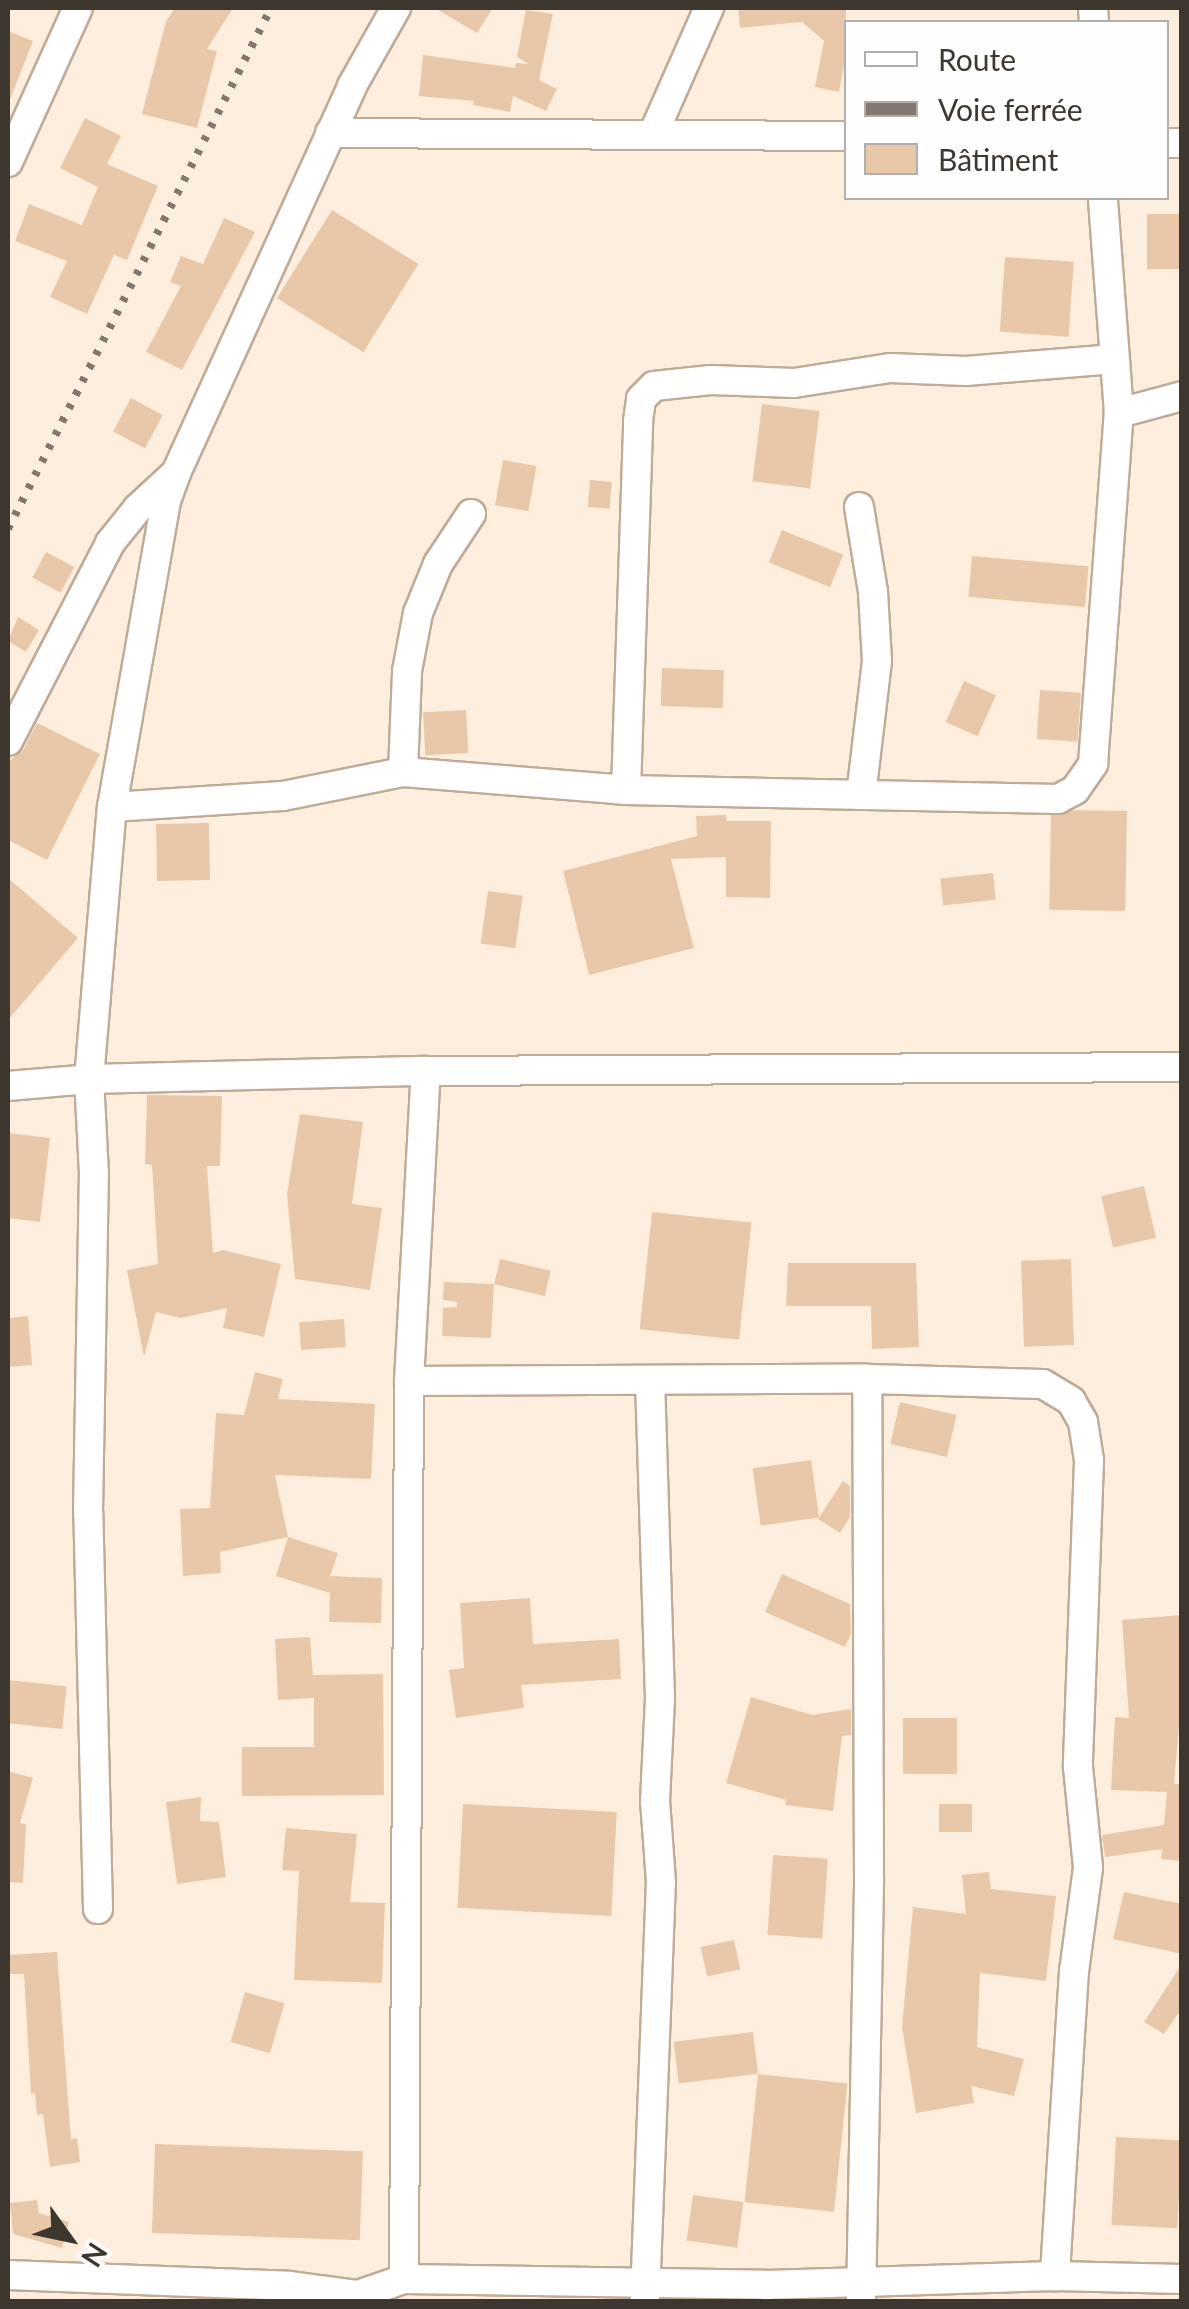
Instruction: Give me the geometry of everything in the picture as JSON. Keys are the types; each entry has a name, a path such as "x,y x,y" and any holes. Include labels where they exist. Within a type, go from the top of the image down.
{"street":[{"path":"8,162 78,8"},
{"path":"98,1908 88,1513 94,1174 89,1079 112,807 166,502 176,472 330,133 396,8"},
{"path":"654,132 709,8"},
{"path":"330,133 844,136"},
{"path":"112,807 282,796 403,772 626,790 1058,799 1075,790 1093,764 1120,413 1103,200"},
{"path":"626,790 638,421 641,398 654,386 711,380 794,383 855,370 966,371 1115,359"},
{"path":"1120,413 1182,396"},
{"path":"8,741 68,616 110,543 138,508 176,472"},
{"path":"859,506 874,592 878,661 861,794"},
{"path":"403,772 407,672 418,613 438,564 471,514"},
{"path":"8,1086 89,1079 426,1071 1182,1067"},
{"path":"392,2289 409,1381 426,1071"},
{"path":"409,1381 867,1378 1043,1384 1071,1401 1084,1422 1089,1461 1078,1767 1088,1868 1074,1971 1070,2285"},
{"path":"862,2291 869,1878 867,1378"},
{"path":"644,2292 660,1882 655,1801 660,1698 650,1380"},
{"path":"8,2274 78,2289 289,2286 358,2295 392,2289 644,2292 766,2285 862,2291 1182,2279"}],"building":[{"path":"175,8 233,8 207,49 217,51 197,128 142,114 166,21"},
{"path":"435,8 493,8 477,33"},
{"path":"738,8 846,8 839,92 815,87 824,41 802,22 740,28"},
{"path":"526,10 553,14 539,80 557,89 546,111 513,96 510,112 473,105 474,101 419,96 423,55 515,68 516,63 529,64 517,57"},
{"path":"8,31 33,41 9,102 8,102"},
{"path":"85,118 121,136 107,164 158,186 127,260 114,255 87,314 50,297 67,261 15,241 29,204 82,225 98,187 60,168"},
{"path":"332,210 419,264 363,352 277,298"},
{"path":"1147,214 1182,214 1182,269 1147,269"},
{"path":"224,218 255,232 182,370 146,352 181,286 170,282 181,256 203,264"},
{"path":"1005,257 1074,262 1069,337 1000,332"},
{"path":"131,398 163,415 145,448 113,432"},
{"path":"762,404 820,411 810,488 752,481"},
{"path":"503,460 536,466 528,511 495,505"},
{"path":"590,480 612,482 610,509 588,507"},
{"path":"782,530 843,555 830,587 769,562"},
{"path":"46,552 74,567 61,593 32,578"},
{"path":"972,556 1089,566 1085,607 968,597"},
{"path":"18,617 39,630 26,652 8,641"},
{"path":"662,668 724,670 723,708 661,706"},
{"path":"964,681 996,695 978,736 946,722"},
{"path":"1040,690 1081,693 1077,742 1037,739"},
{"path":"466,710 468,753 425,755 423,712"},
{"path":"37,723 100,754 47,860 8,840 8,762 23,750"},
{"path":"1051,810 1127,811 1125,911 1049,910"},
{"path":"726,815 727,821 771,821 770,898 726,897 726,857 671,859 694,948 589,975 563,871 697,836 696,816"},
{"path":"209,823 210,880 157,881 156,824"},
{"path":"993,873 996,900 943,905 940,879"},
{"path":"8,878 78,938 8,1020"},
{"path":"488,891 523,896 515,948 481,943"},
{"path":"147,1095 222,1096 220,1166 207,1166 213,1253 223,1250 281,1264 264,1337 223,1328 227,1308 181,1318 156,1312 144,1357 127,1270 158,1264 152,1165 145,1164"},
{"path":"300,1114 363,1122 352,1204 382,1208 370,1290 295,1279 287,1194"},
{"path":"8,1133 50,1138 40,1222 8,1218"},
{"path":"1144,1186 1156,1238 1113,1248 1101,1196"},
{"path":"652,1212 751,1222 739,1340 640,1329"},
{"path":"500,1259 551,1271 545,1296 494,1284"},
{"path":"1071,1259 1074,1345 1024,1347 1021,1261"},
{"path":"788,1263 916,1263 919,1347 872,1349 871,1306 786,1306"},
{"path":"444,1282 494,1284 491,1338 442,1336 443,1308 457,1307 457,1302 443,1300"},
{"path":"28,1316 32,1365 8,1367 8,1318"},
{"path":"344,1319 346,1347 301,1350 299,1322"},
{"path":"255,1372 283,1379 278,1399 375,1404 371,1479 275,1475 288,1537 220,1552 221,1573 183,1576 180,1509 210,1508 216,1413 244,1415"},
{"path":"900,1402 957,1415 947,1457 890,1444"},
{"path":"811,1460 819,1517 761,1526 753,1468"},
{"path":"843,1481 850,1486 850,1517 840,1533 818,1519"},
{"path":"288,1537 338,1553 330,1576 382,1578 381,1623 329,1622 330,1593 276,1576"},
{"path":"782,1574 850,1604 851,1634 845,1647 765,1612"},
{"path":"530,1598 533,1644 619,1639 621,1679 521,1685 524,1708 456,1718 449,1670 464,1668 460,1603"},
{"path":"1182,1615 1182,1691 1174,1784 1182,1784 1182,1861 1161,1859 1162,1849 1105,1857 1102,1835 1164,1825 1167,1792 1111,1790 1115,1717 1129,1718 1122,1620"},
{"path":"310,1637 313,1675 383,1674 384,1795 242,1796 242,1747 314,1747 314,1698 278,1700 275,1639"},
{"path":"8,1680 67,1686 62,1729 8,1723"},
{"path":"751,1697 812,1715 851,1709 851,1735 842,1736 833,1811 785,1805 786,1800 726,1783"},
{"path":"903,1718 957,1718 957,1774 903,1774"},
{"path":"8,1771 33,1778 20,1823 26,1824 23,1883 8,1882"},
{"path":"201,1797 200,1821 219,1822 226,1877 177,1884 166,1802"},
{"path":"463,1804 617,1812 611,1916 458,1908"},
{"path":"939,1804 972,1804 972,1832 939,1832"},
{"path":"286,1828 357,1834 350,1902 385,1903 382,1983 294,1980 299,1871 282,1870"},
{"path":"773,1855 828,1859 822,1939 767,1935"},
{"path":"989,1872 991,1889 1056,1896 1046,1981 980,1973 977,2047 1024,2059 1014,2096 971,2086 974,2103 916,2113 902,2027 913,1907 966,1914 962,1875"},
{"path":"1124,1892 1182,1904 1182,1954 1113,1939"},
{"path":"734,1940 740,1969 707,1976 701,1947"},
{"path":"57,1952 71,2139 77,2138 80,2162 50,2167 43,2114 37,2115 35,2093 31,2094 24,1974 8,1974 8,1955"},
{"path":"1182,1964 1182,2008 1164,2034 1144,2022"},
{"path":"245,1992 284,2003 270,2053 231,2042"},
{"path":"753,2032 758,2074 679,2083 674,2042"},
{"path":"758,2074 848,2083 834,2212 745,2202"},
{"path":"1116,2137 1182,2140 1177,2228 1111,2225"},
{"path":"155,2144 363,2151 360,2240 152,2233"},
{"path":"693,2195 744,2202 737,2248 687,2241"},
{"path":"37,2200 39,2213 69,2222 62,2248 13,2234 10,2203"}],"railway":[{"path":"8,529 271,8"}]}
